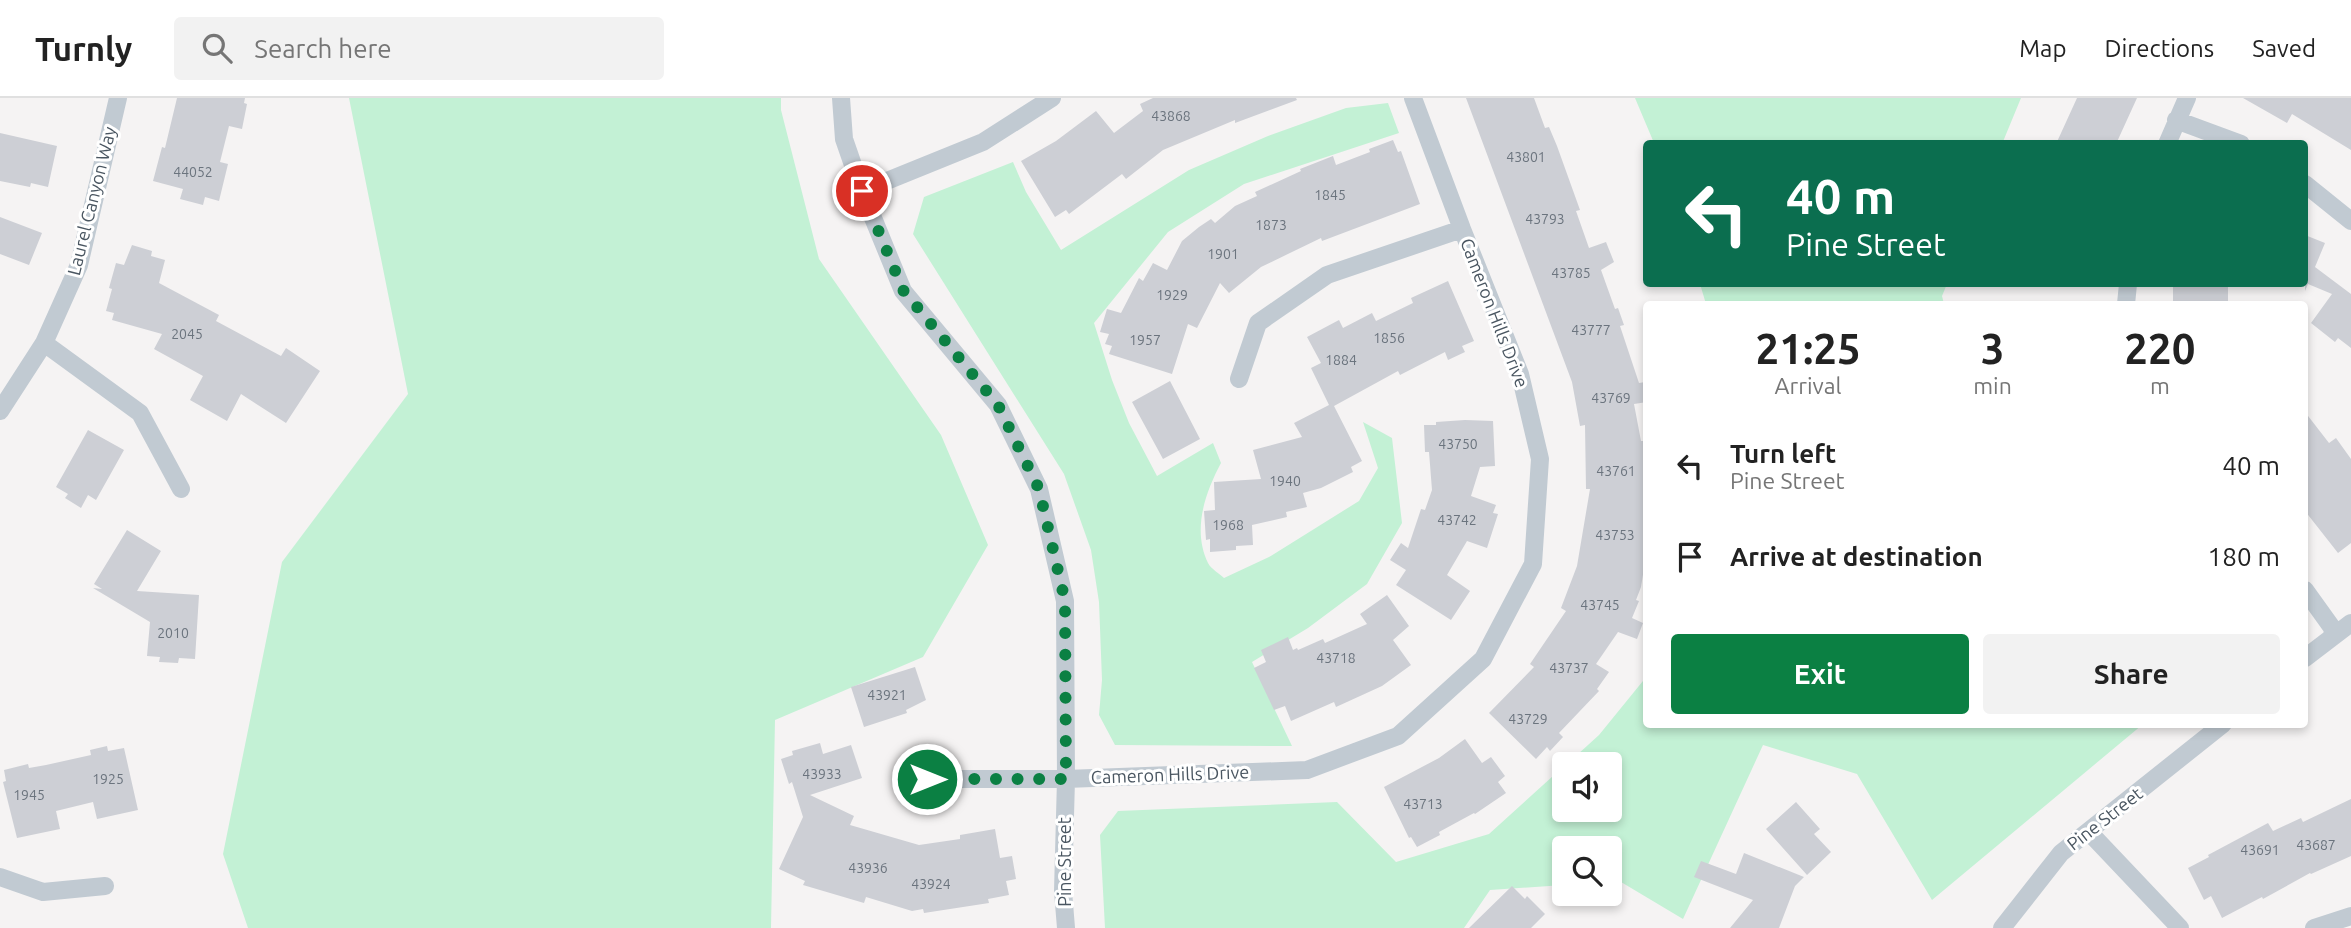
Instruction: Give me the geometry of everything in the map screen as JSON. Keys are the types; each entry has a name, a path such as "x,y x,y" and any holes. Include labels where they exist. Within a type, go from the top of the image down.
{"street":[{"name":"Laurel Canyon Way","path":"0,411 44,343 79,265 118,98"},
{"name":"Pine Street","path":"841,98 844,139 862,191 903,290 998,405 1039,489 1065,601 1066,779 1063,891 1066,928"},
{"path":"862,191 983,142 1052,98"},
{"name":"Cameron Hills Drive","path":"927,779 1066,779 1307,770 1398,736 1483,659 1532,564 1540,459 1520,374 1413,98"},
{"path":"2168,140 2187,98"},
{"path":"2176,120 2230,140"},
{"path":"2308,186 2351,220"},
{"path":"1239,379 1258,323 1327,275 1462,229"},
{"path":"44,343 140,413 181,489"},
{"path":"2308,594 2333,629 2332,636"},
{"path":"2308,656 2351,623"},
{"name":"Pine Street","path":"2002,928 2061,853 2218,728"},
{"path":"2089,832 2180,928"},
{"path":"0,877 43,892 105,886"},
{"path":"2314,928 2351,916"}],"green space":[{"path":"349,98 781,98 781,110 819,259 941,435 988,545 923,657 775,720 771,928 248,928 223,854 282,562 408,394"},
{"path":"1635,98 2021,98 2004,140 1653,140"},
{"path":"1388,103 1399,133 1244,184 1168,232 1094,323 1129,423 1157,476 1213,443 1221,463 1206,499 1201,538 1208,563 1224,578 1269,557 1359,501 1378,468 1363,422 1392,438 1402,523 1367,584 1308,628 1252,662 1292,746 1115,745 1099,715 1102,680 1099,602 1091,550 1064,474 913,234 924,197 1013,162 1026,192 1061,250 1189,170 1268,136 1346,108"},
{"path":"1701,287 1946,287 1942,296 1943,301 1705,301"},
{"path":"1643,681 1643,728 2138,728 1932,900 1857,774 1763,745 1683,919 1622,883 1622,836 1552,836 1552,886 1490,890 1464,928 1105,928 1100,835 1118,811 1337,802 1396,862 1489,834 1552,777 1552,822 1622,822 1622,752 1580,752 1599,735"}],"building":[{"path":"177,98 245,98 244,103 247,104 242,129 229,126 220,162 228,164 219,201 205,197 203,205 180,199 183,189 153,181 162,147 165,148"},
{"path":"1153,98 1297,100 1235,123 1235,120 1163,150 1126,179 1122,174 1069,214 1066,210 1055,217 1021,161 1056,141 1096,111 1114,133 1143,111 1140,104"},
{"path":"1466,98 1534,98 1545,128 1549,127 1557,146 1580,210 1576,211 1589,248 1606,242 1614,262 1601,270 1615,309 1618,308 1624,325 1620,326 1639,383 1643,382 1643,403 1634,404 1643,441 1643,575 1636,600 1639,601 1632,618 1643,623 1637,639 1618,632 1596,664 1609,672 1597,689 1599,691 1559,733 1563,737 1550,751 1547,747 1536,759 1489,713 1534,667 1530,664 1566,611 1561,608 1577,566 1590,489 1586,489 1585,425 1580,426 1572,382"},
{"path":"2077,98 2137,98 2118,140 2058,140"},
{"path":"2243,98 2351,98 2351,150 2292,114 2287,123"},
{"path":"0,133 57,146 48,187 31,183 30,187 0,181"},
{"path":"1393,140 1398,152 1401,151 1420,204 1322,241 1321,238 1261,267 1229,293 1220,283 1197,328 1188,324 1172,374 1109,354 1112,346 1105,344 1109,334 1100,332 1107,309 1121,313 1139,278 1143,281 1153,263 1167,270 1182,241 1199,227 1211,219 1215,223 1235,206 1257,196 1255,192 1301,171 1300,169 1333,156 1336,165"},
{"path":"0,217 42,233 29,265 0,254"},
{"path":"2308,236 2325,243 2315,267 2351,294 2351,348 2338,338 2335,342 2311,323 2332,294 2308,284"},
{"path":"132,245 152,251 151,256 165,260 159,283 219,315 216,321 281,356 286,348 320,371 286,423 241,394 227,421 190,400 203,376 154,349 162,334 112,320 114,313 106,311 112,289 109,288 116,263 124,265"},
{"path":"1448,281 1474,341 1462,346 1465,352 1448,360 1445,352 1400,375 1398,371 1334,406 1362,461 1351,467 1353,472 1321,488 1303,493 1307,507 1286,512 1287,517 1252,525 1253,545 1236,546 1236,550 1210,552 1210,539 1206,540 1204,511 1215,510 1214,482 1261,479 1253,450 1302,437 1294,423 1329,405 1311,368 1321,363 1307,337 1339,320 1343,328 1372,313 1376,321 1413,303 1411,298"},
{"path":"2173,287 2228,287 2228,301 2173,301"},
{"path":"1170,381 1200,439 1163,459 1132,402"},
{"path":"2308,416 2329,443 2336,438 2351,459 2351,543 2338,553 2308,515"},
{"path":"1465,420 1493,421 1495,466 1480,467 1471,496 1496,505 1493,513 1498,514 1487,548 1467,541 1447,575 1470,591 1451,620 1396,585 1406,570 1390,560 1401,543 1408,548 1421,509 1425,510 1432,490 1429,452 1425,452 1424,425"},
{"path":"88,430 124,450 96,500 88,495 81,508 65,498 68,494 56,487"},
{"path":"127,530 161,551 137,591 199,595 195,659 179,658 178,663 159,662 160,657 147,656 150,622 93,588 102,589 94,584"},
{"path":"1387,595 1409,626 1393,640 1411,665 1382,686 1336,707 1334,702 1291,721 1285,706 1274,710 1254,668 1266,662 1261,650 1288,637 1293,650 1323,639 1325,643 1367,624 1360,614"},
{"path":"915,667 926,700 906,710 907,713 864,727 851,687"},
{"path":"1465,739 1482,763 1491,757 1505,776 1498,782 1506,793 1417,847 1411,837 1409,838 1384,787 1439,758"},
{"path":"820,743 823,754 851,745 862,778 810,795 854,816 850,825 919,845 960,839 960,835 995,829 1000,858 1012,856 1016,879 1006,881 1009,895 988,899 989,903 924,913 923,909 912,911 866,897 864,903 803,885 805,881 779,869 803,817 792,782 789,784 781,759 793,755 792,751"},
{"path":"107,746 108,751 124,748 138,810 97,819 93,802 56,811 60,829 17,838 3,782 6,781 4,770 28,764 29,768 91,755 90,750"},
{"path":"2351,799 2351,856 2310,873 2222,918 2211,896 2204,900 2188,868 2268,823 2273,831 2301,818 2303,822"},
{"path":"1796,802 1820,829 1814,834 1831,852 1807,875 1766,829"},
{"path":"1744,853 1804,877 1795,886 1779,928 1730,928 1753,900 1694,877 1701,861 1736,874"},
{"path":"1512,886 1545,914 1531,928 1469,928"}],"route":[{"path":"862,191 903,290 998,405 1039,489 1065,601 1066,779 927,779"}]}
